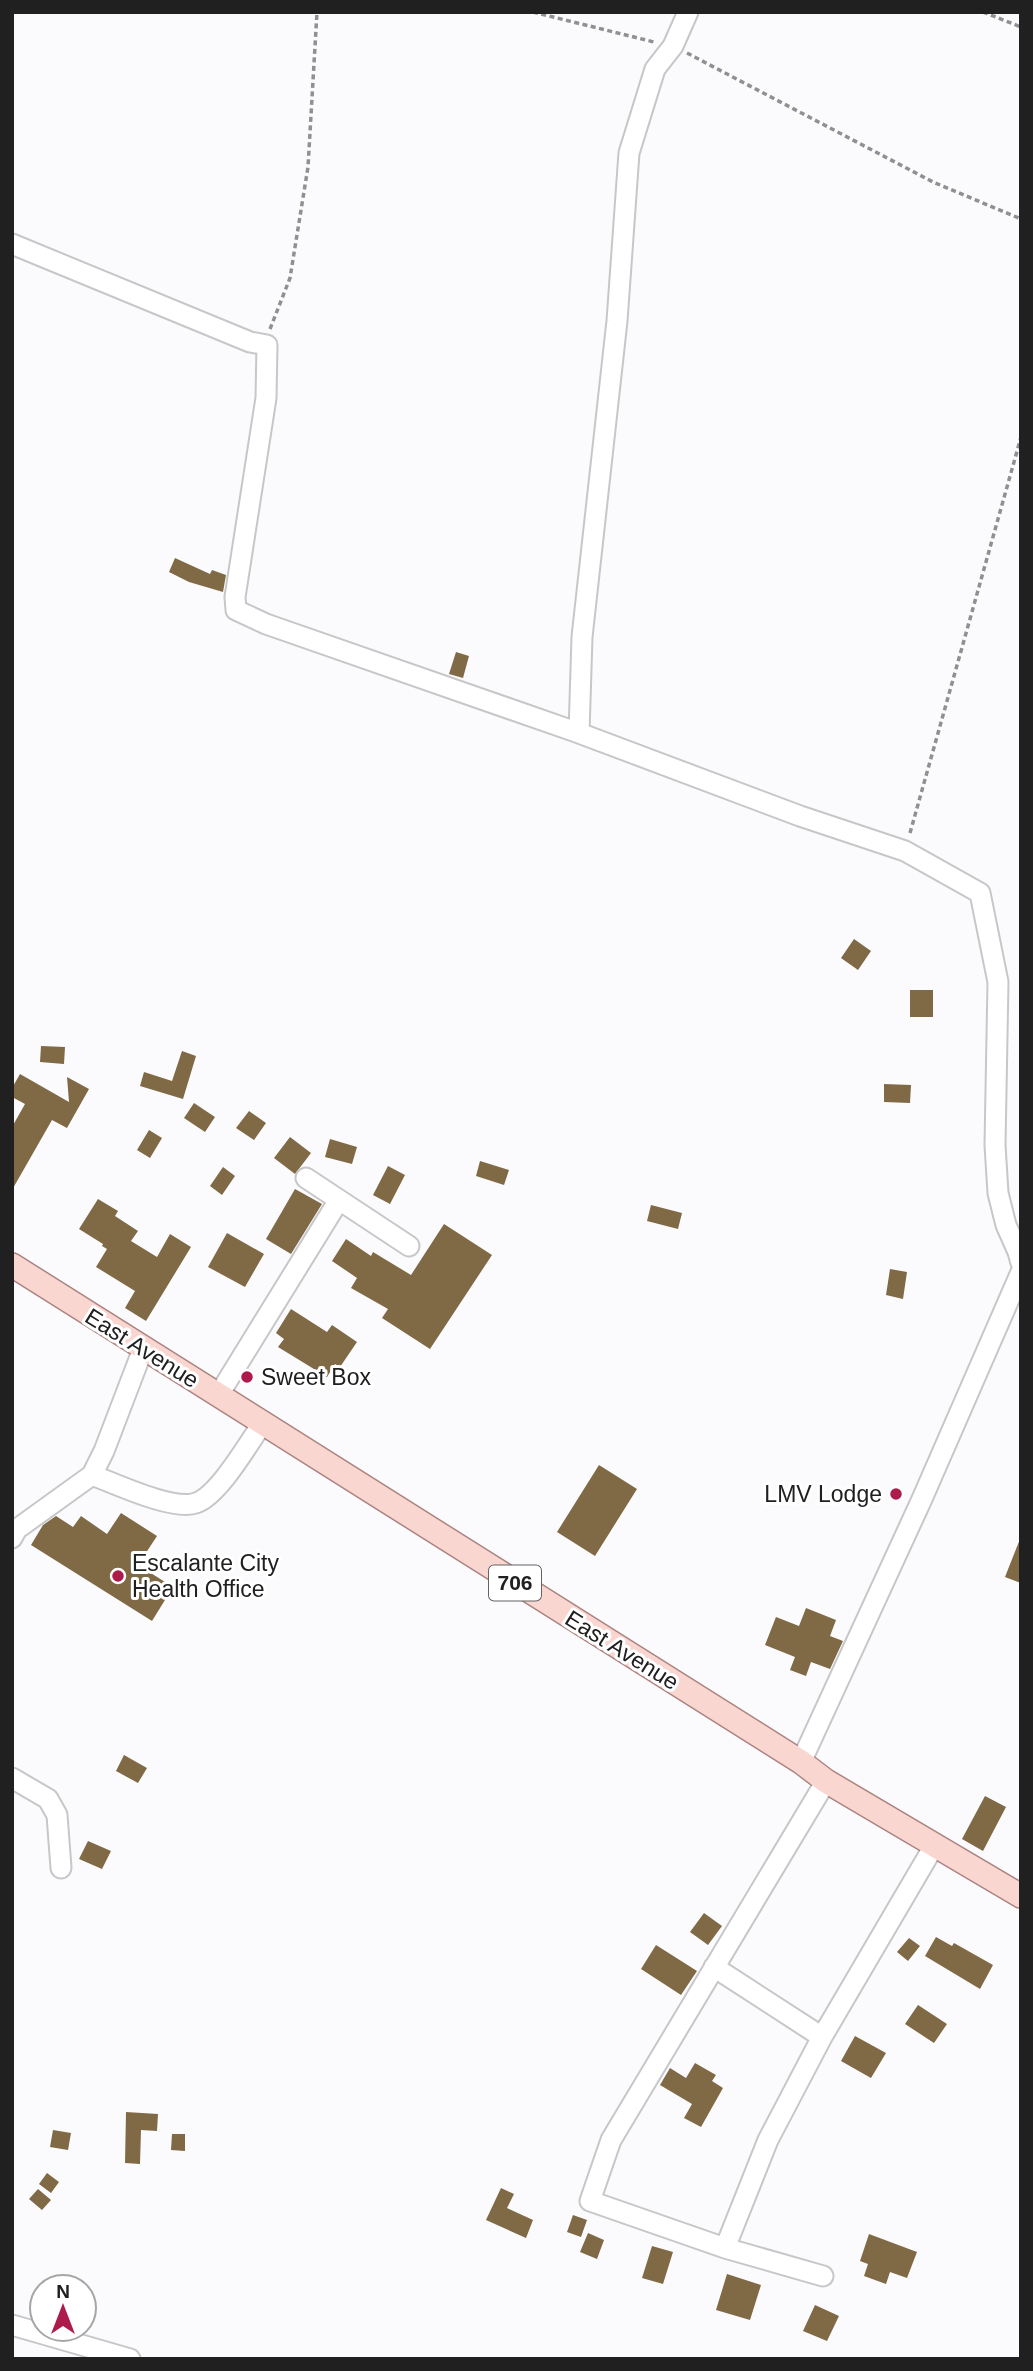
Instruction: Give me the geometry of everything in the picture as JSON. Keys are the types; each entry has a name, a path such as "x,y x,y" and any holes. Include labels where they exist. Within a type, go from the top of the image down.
{"main road":[{"name":"East Avenue","path":"12,1265 826,1780 1021,1896"}],"street":[{"path":"579,733 582,637 617,321 629,153 655,69 673,46 688,12"},
{"path":"12,244 250,342 267,345 266,398 235,597 236,610 266,624 579,733 800,816 905,851 980,893 998,982 995,1145 998,1194 1021,1264"},
{"path":"306,1178 409,1246"},
{"path":"218,1396 339,1200"},
{"path":"801,1762 922,1499 1011,1317 1021,1272"},
{"path":"12,1538 17,1530 92,1475 104,1451 143,1349"},
{"path":"92,1475 171,1504 197,1503 220,1485 262,1423"},
{"path":"12,1778 48,1799 57,1815 61,1868"},
{"path":"823,2276 724,2248 590,2202 611,2140 826,1780"},
{"path":"724,2248 768,2140 822,2037 934,1846"},
{"path":"714,1967 822,2037"},
{"path":"12,2325 130,2359"}],"path":[{"path":"267,345 272,320 290,278 308,167 317,12"},
{"path":"533,12 673,46 933,182 1021,219"},
{"path":"983,12 1021,27"},
{"path":"905,851 1021,437"}],"building":[{"path":"175,558 210,574 212,570 226,575 223,592 189,582 169,572"},
{"path":"456,652 469,656 463,678 449,674"},
{"path":"854,939 871,951 858,970 841,958"},
{"path":"910,990 933,990 933,1017 910,1017"},
{"path":"41,1046 65,1047 64,1064 40,1062"},
{"path":"182,1051 196,1056 183,1099 140,1086 144,1072 172,1081"},
{"path":"20,1074 69,1102 67,1077 89,1089 67,1128 52,1120 12,1190 12,1127 25,1104 12,1097 12,1088"},
{"path":"884,1084 911,1085 910,1103 884,1102"},
{"path":"194,1103 215,1117 205,1132 184,1118"},
{"path":"249,1111 266,1123 254,1140 236,1128"},
{"path":"149,1130 162,1138 150,1158 137,1150"},
{"path":"290,1137 311,1153 295,1174 274,1158"},
{"path":"330,1139 357,1147 352,1164 325,1157"},
{"path":"480,1161 509,1170 504,1185 476,1176"},
{"path":"388,1166 405,1175 390,1204 373,1195"},
{"path":"223,1167 235,1176 222,1195 210,1186"},
{"path":"295,1189 322,1204 291,1254 266,1239"},
{"path":"98,1199 118,1211 115,1216 138,1231 131,1241 157,1257 170,1234 191,1247 146,1321 125,1308 135,1291 96,1267 107,1249 79,1229"},
{"path":"651,1205 682,1213 678,1229 647,1221"},
{"path":"444,1224 492,1255 430,1349 382,1318 388,1309 351,1288 357,1278 332,1261 346,1239 371,1256 373,1252 411,1275"},
{"path":"227,1233 264,1254 245,1287 208,1267"},
{"path":"890,1269 907,1272 903,1299 886,1295"},
{"path":"291,1309 327,1332 332,1325 357,1342 340,1367 335,1364 327,1377 278,1347 284,1339 276,1333"},
{"path":"599,1465 637,1489 595,1556 557,1532"},
{"name":"Escalante City Health Office","path":"121,1513 157,1536 138,1565 173,1587 152,1621 31,1545 43,1525 56,1516 73,1527 81,1516 107,1534"},
{"path":"1021,1540 1021,1583 1005,1577"},
{"path":"806,1608 836,1620 830,1636 843,1641 830,1669 811,1662 806,1676 790,1670 795,1657 765,1645 776,1617 799,1626"},
{"path":"124,1755 147,1768 138,1783 116,1771"},
{"path":"985,1796 1006,1807 983,1851 962,1839"},
{"path":"88,1841 111,1851 102,1869 79,1859"},
{"path":"704,1913 722,1926 708,1945 690,1932"},
{"path":"936,1937 952,1946 954,1943 993,1965 980,1989 925,1956"},
{"path":"909,1938 920,1946 908,1961 897,1952"},
{"path":"656,1945 697,1971 681,1995 641,1969"},
{"path":"918,2005 947,2024 934,2043 905,2024"},
{"path":"855,2036 886,2053 871,2078 841,2061"},
{"path":"695,2063 716,2075 712,2081 723,2088 701,2127 684,2118 692,2104 660,2085 670,2068 686,2078"},
{"path":"126,2112 158,2114 157,2131 141,2130 140,2164 125,2163"},
{"path":"53,2130 71,2133 68,2150 50,2147"},
{"path":"172,2134 185,2134 185,2151 171,2150"},
{"path":"47,2173 59,2182 51,2193 39,2184"},
{"path":"501,2188 514,2194 507,2208 533,2220 526,2238 486,2220"},
{"path":"38,2189 51,2200 42,2210 29,2199"},
{"path":"573,2215 587,2220 581,2237 567,2232"},
{"path":"588,2233 604,2240 597,2259 580,2252"},
{"path":"869,2234 917,2252 907,2278 890,2272 886,2284 864,2276 868,2264 860,2261"},
{"path":"652,2246 673,2252 663,2284 642,2278"},
{"path":"727,2274 761,2285 750,2320 716,2310"},
{"path":"815,2305 839,2316 827,2341 803,2331"}],"place":[{"name":"Sweet Box","path":"247,1377"},
{"name":"LMV Lodge","path":"896,1494"},
{"name":"Escalante City Health Office","path":"118,1576"}]}
